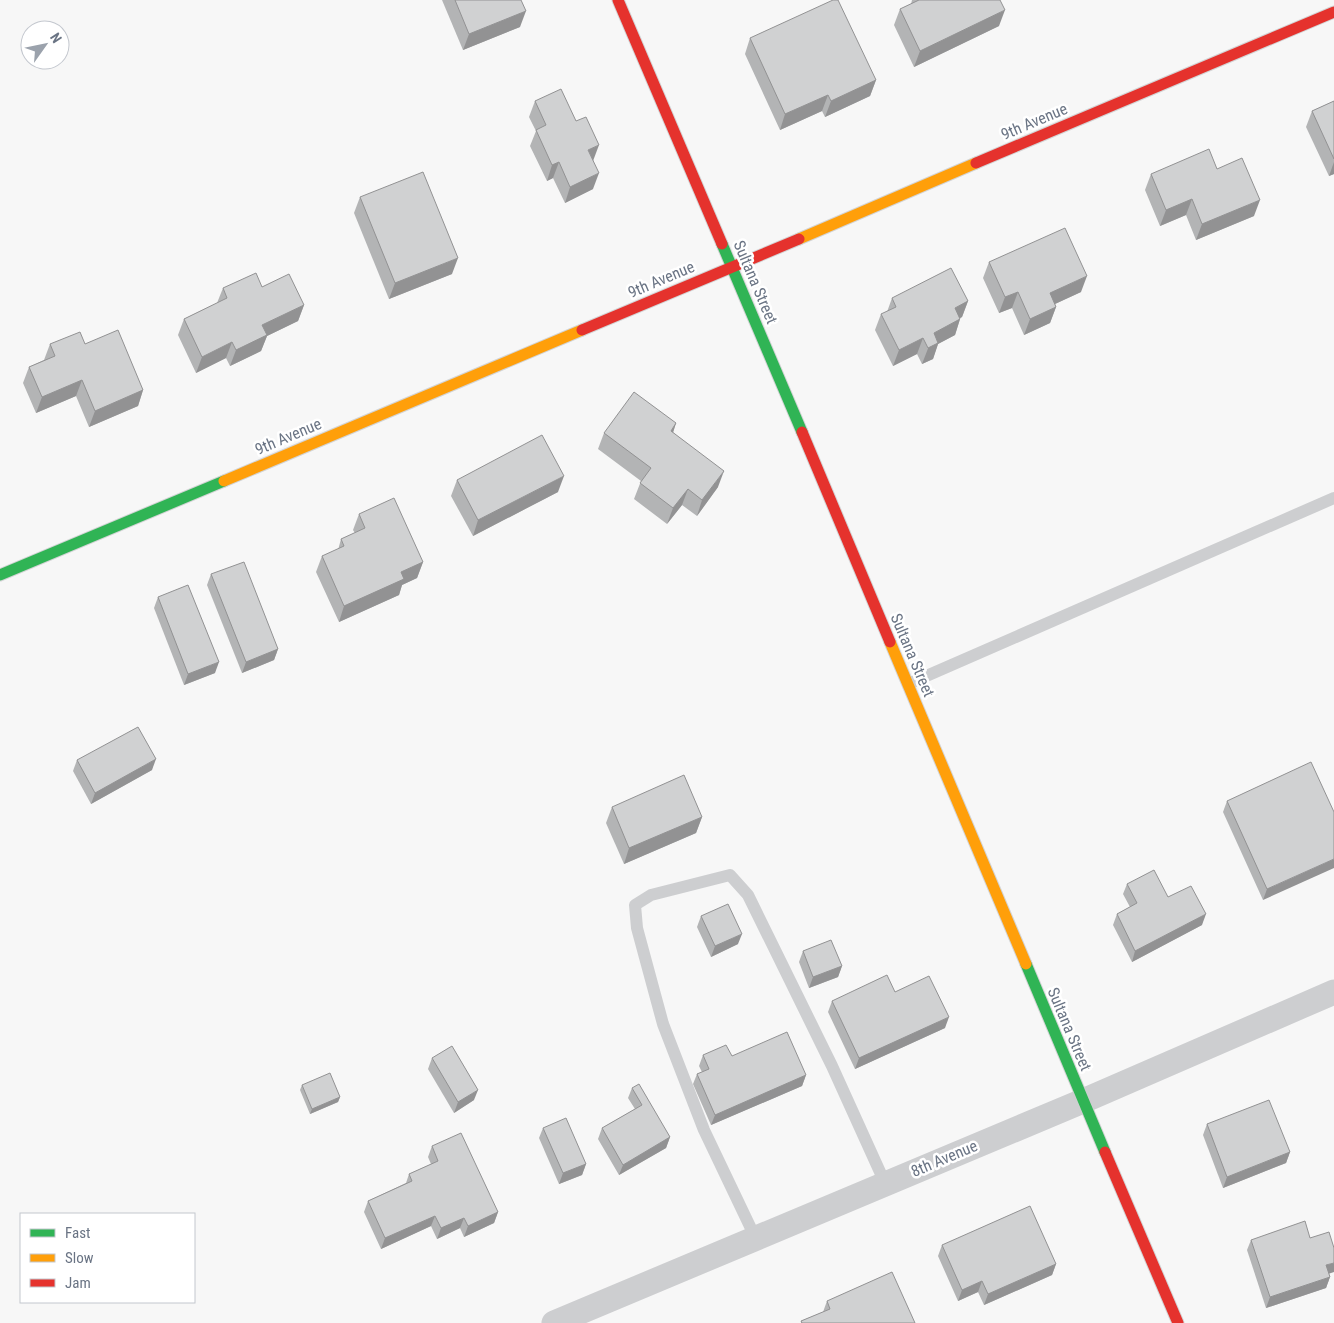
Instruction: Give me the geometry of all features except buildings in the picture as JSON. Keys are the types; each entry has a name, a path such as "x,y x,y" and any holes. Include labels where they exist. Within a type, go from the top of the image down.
{"street":[{"name":"Sultana Street","path":"618,0 1178,1323"},
{"name":"9th Avenue","path":"0,575 1334,12"},
{"name":"8th Avenue","path":"554,1323 756,1239 1334,992"}],"lane":[{"path":"908,684 1334,498"},
{"path":"756,1239 704,1130 663,1024 637,928 635,905 651,895 730,875 748,896 832,1066 885,1183"}],"traffic: fast":[{"path":"722,244 802,432"},
{"path":"0,575 224,481"},
{"path":"1026,964 1105,1152"}],"traffic: slow":[{"path":"799,239 976,163"},
{"path":"224,481 582,330"},
{"path":"890,642 1026,964"}],"traffic: jam":[{"path":"618,0 722,244"},
{"path":"976,163 1334,12"},
{"path":"582,330 799,239"},
{"path":"802,432 890,642"},
{"path":"1105,1152 1178,1323"}]}
